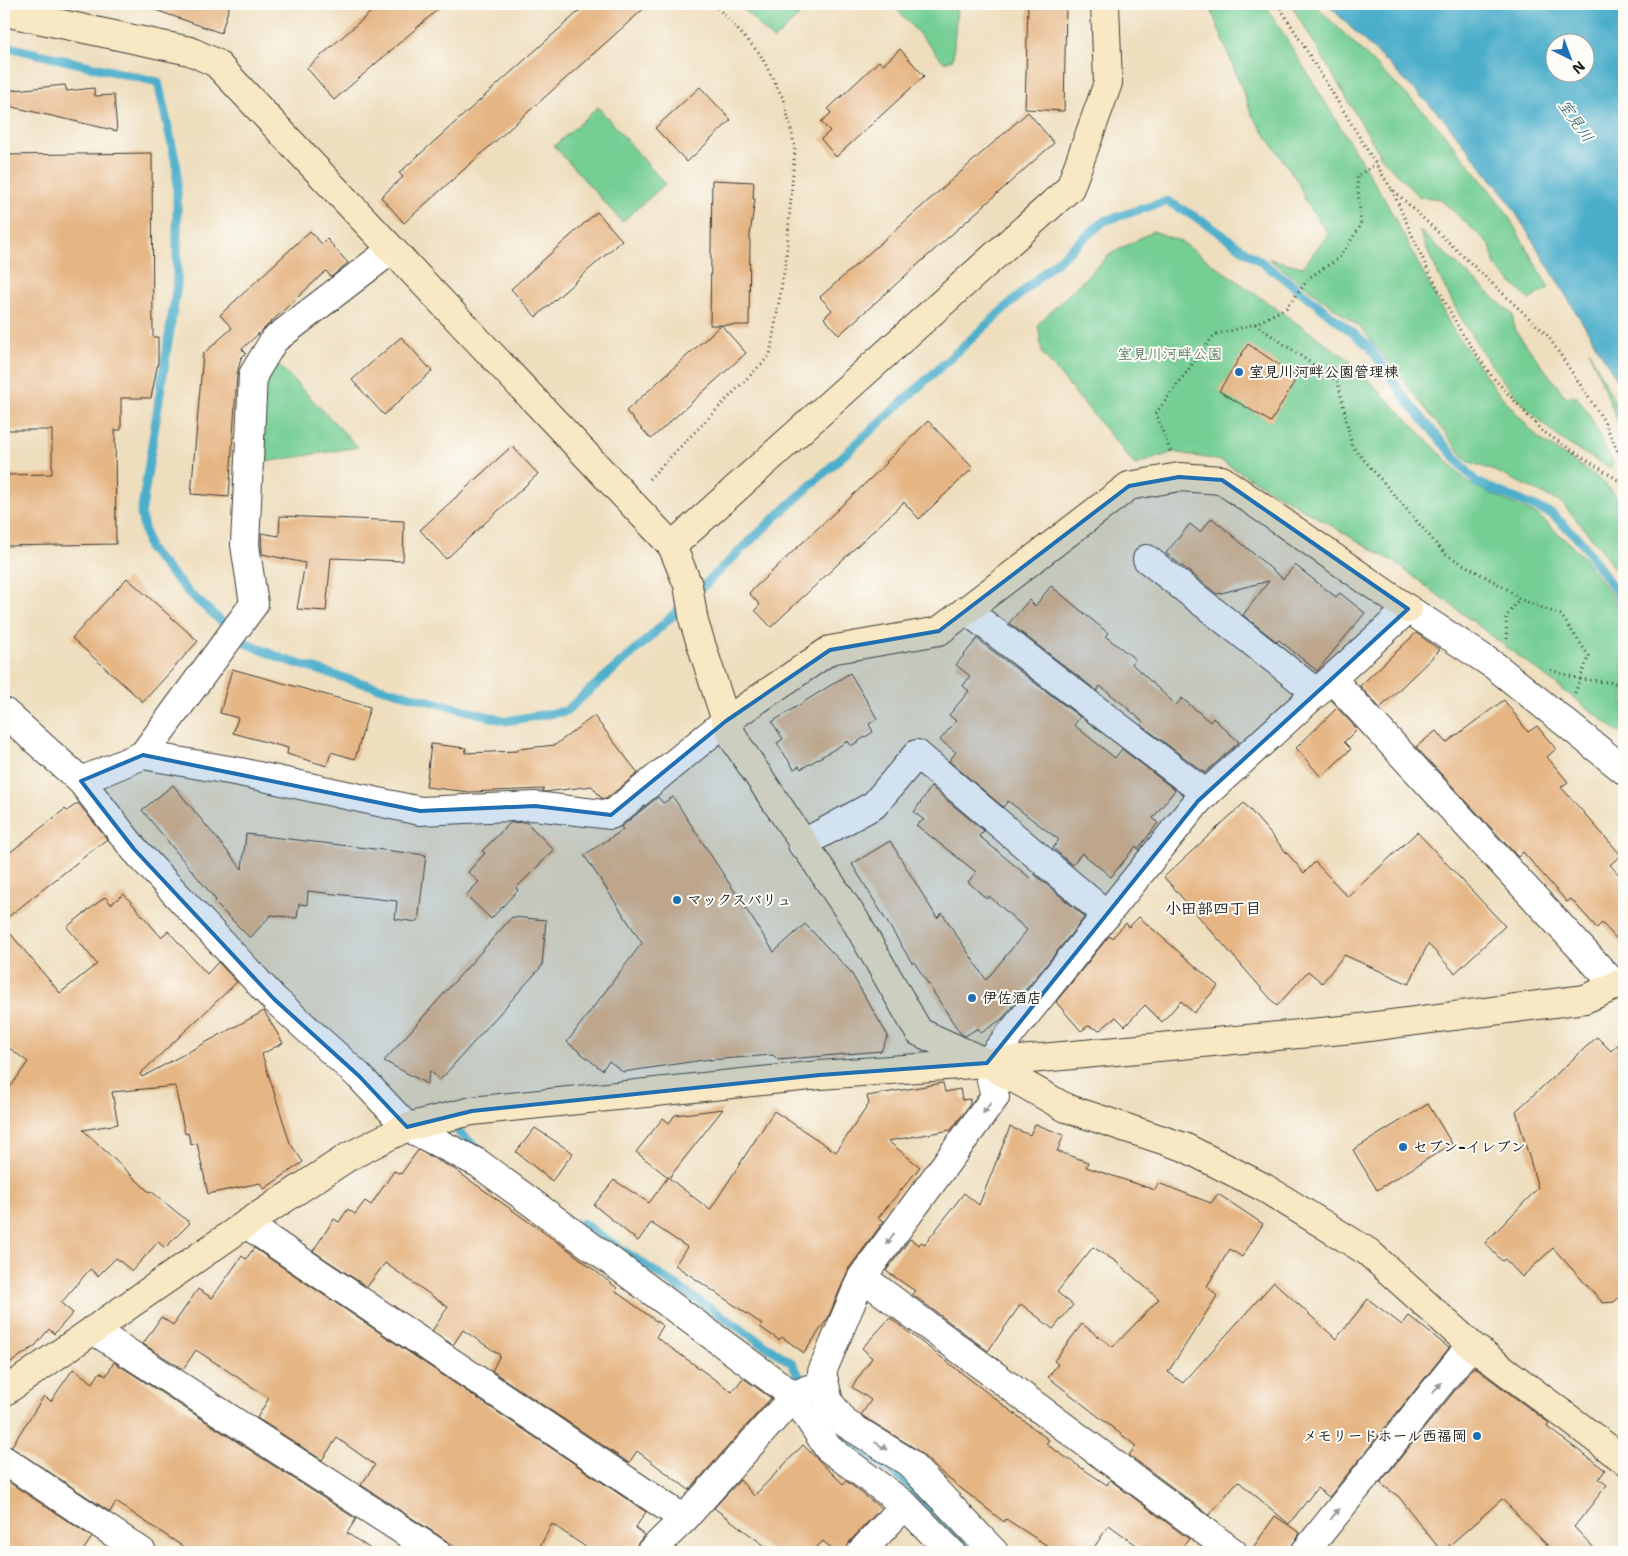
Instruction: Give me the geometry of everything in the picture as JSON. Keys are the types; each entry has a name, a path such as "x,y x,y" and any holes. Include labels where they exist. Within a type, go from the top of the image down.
{"street":[{"path":"672,546 1070,188 1108,83 1105,4"},
{"path":"4,12 190,51 216,64 672,546 688,585 694,622 726,721 735,741 854,920 920,1032 988,1063 1066,1108 1184,1147 1262,1187 1368,1252 1471,1345 1624,1460"},
{"path":"81,781 143,755 254,604 246,546 253,375 274,340 391,250"},
{"path":"143,755 240,772 420,811 535,806 610,815 726,721 830,650 939,631 1129,486 1180,477 1222,480 1408,609 1495,666 1624,770"},
{"path":"4,1392 246,1224 348,1157 407,1127 472,1111 820,1075 988,1063 1372,1026 1585,999 1620,984 1324,686 1147,559"},
{"path":"988,1063 1206,794 1408,609"},
{"path":"966,610 1206,794"},
{"path":"4,712 81,781 134,849 274,999 359,1076 407,1127 478,1163 794,1396 828,1448 905,1505 950,1552"},
{"path":"802,844 874,805 917,754 1107,915"},
{"path":"988,1063 995,1097 862,1277 822,1372 829,1402 845,1423 908,1462 994,1552"},
{"path":"246,1224 684,1519"},
{"path":"862,1277 1233,1552"},
{"path":"93,1330 436,1552"},
{"path":"1305,1552 1471,1345"},
{"path":"650,1552 684,1519 794,1396 824,1381"},
{"path":"828,1448 845,1423"},
{"path":"4,1460 142,1552"},
{"path":"860,1552 905,1505"}],"path":[{"path":"629,499 770,355 786,260 795,147 784,100 760,54 714,4"},
{"path":"1278,4 1390,187 1426,266 1460,330 1490,374 1542,431 1624,484"},
{"path":"1180,477 1156,413 1214,336 1255,324 1286,308 1310,277 1339,258 1361,226 1357,176 1376,164"},
{"path":"1390,187 1548,336 1604,421 1624,465"},
{"path":"1255,324 1338,382 1352,446 1445,554 1509,590 1520,599 1561,615 1589,656 1564,721"},
{"path":"1508,643 1506,617 1520,599"},
{"path":"1539,664 1547,669 1580,679 1615,683 1624,690"}],"highlighted area":[{"path":"1179,477 1222,480 1408,609 1198,801 987,1063 820,1075 472,1111 407,1127 359,1076 274,999 134,849 81,781 143,755 420,811 535,806 611,815 726,721 830,650 939,631 1129,486"}],"green space":[{"path":"739,4 812,4 773,40"},
{"path":"892,4 957,4 953,59 944,62"},
{"path":"1209,4 1265,4 1385,200 1453,330 1496,390 1538,438 1603,481 1624,506 1624,584 1600,547 1562,503 1497,472 1467,461 1362,329 1269,259 1303,267 1328,234 1305,200 1298,182 1252,115"},
{"path":"1291,4 1314,4 1438,126 1503,207 1549,288 1529,300 1495,266 1490,245 1440,199 1418,196 1382,158"},
{"path":"598,107 665,184 622,222 554,146"},
{"path":"1419,230 1513,315 1514,329 1565,396 1577,397 1589,414 1613,463 1610,468 1561,439 1533,414 1512,391 1492,366 1458,313"},
{"name":"室見川河畔公園","path":"1153,231 1180,241 1348,359 1470,484 1538,515 1585,558 1624,614 1624,736 1397,564 1221,461 1174,452 1135,465 1042,353 1038,324 1109,255"},
{"path":"1588,349 1624,420 1624,437"},
{"path":"268,354 358,447 253,464"}],"water":[{"name":"室見川","path":"1327,4 1624,4 1624,391 1508,200 1443,118"}],"building":[{"path":"148,4 230,4 221,33 147,7"},
{"path":"380,4 444,4 334,100 307,68"},
{"path":"587,4 649,4 404,223 381,197 403,177 399,173"},
{"path":"1028,4 1066,4 1064,111 1025,109"},
{"path":"900,49 924,76 836,157 821,139 830,131 821,122 831,113 828,109 879,61 883,65"},
{"path":"65,85 67,91 94,88 95,96 114,95 117,131 4,105 4,91"},
{"path":"700,87 731,120 687,162 655,128"},
{"path":"1028,112 1054,143 839,335 824,318 832,310 820,297"},
{"path":"152,153 153,337 158,337 158,362 151,398 121,398 121,430 115,430 116,544 4,546 4,475 52,474 52,430 4,430 4,155"},
{"path":"712,180 754,182 753,199 755,199 750,235 749,325 710,325"},
{"path":"597,212 622,240 536,317 511,289"},
{"path":"310,231 322,244 327,239 348,263 331,277 326,271 242,349 246,353 241,358 237,374 229,497 191,494 203,354 232,328 220,315"},
{"path":"721,325 746,353 651,439 626,411"},
{"path":"401,337 432,371 384,415 352,380"},
{"path":"1248,344 1297,377 1271,422 1219,391"},
{"path":"928,421 973,468 919,519 904,502 771,627 755,610 760,605 749,593 887,463"},
{"path":"512,446 538,474 446,559 420,530"},
{"path":"280,516 404,521 403,561 331,558 326,611 297,609 305,563 262,554 261,533 279,536"},
{"path":"1212,518 1283,579 1295,565 1336,597 1340,593 1365,613 1317,671 1279,640 1277,642 1243,615 1269,581 1217,594 1166,553 1190,524 1200,532"},
{"path":"127,578 198,641 143,702 72,638"},
{"path":"1051,586 1108,633 1105,636 1135,659 1132,664 1176,705 1182,698 1210,722 1213,718 1239,742 1205,773 1141,725 1143,722 1100,686 1097,691 1009,623 1029,600 1035,606"},
{"path":"1416,633 1440,650 1380,708 1360,686"},
{"path":"977,639 1080,717 1074,725 1115,758 1122,749 1175,790 1153,818 1158,823 1138,849 1136,846 1111,877 1082,853 1072,865 1053,848 1059,840 1008,801 1003,807 949,761 956,752 940,740 956,721 949,715 969,691 963,686 970,676 956,665"},
{"path":"232,669 370,707 355,759 331,752 327,766 287,754 288,748 233,733 238,718 220,713"},
{"path":"850,673 877,719 869,724 873,732 851,746 848,741 801,769 799,766 794,769 777,743 783,739 772,722"},
{"path":"1504,700 1528,732 1537,726 1556,749 1547,757 1568,782 1561,787 1621,855 1610,865 1624,880 1624,947 1602,923 1597,928 1571,899 1567,902 1523,852 1518,857 1416,747 1436,731 1446,743"},
{"path":"1337,708 1357,729 1344,742 1351,749 1321,777 1296,748"},
{"path":"594,716 638,773 606,799 601,798 592,786 545,792 542,791 544,789 470,792 426,787 431,744 466,748 465,753 518,751 518,749 555,745"},
{"path":"173,785 242,869 246,834 426,855 418,922 395,919 397,901 308,891 307,905 299,904 297,918 271,915 250,938 214,902 216,900 142,810"},
{"path":"931,787 984,831 979,836 1030,878 1034,874 1085,917 1002,1019 981,1033 978,1028 965,1036 960,1033 914,962 912,963 852,864 890,841 937,918 942,913 986,980 1027,930 989,896 987,899 968,882 976,872 916,825 924,820 914,812"},
{"path":"658,797 663,803 673,797 774,952 805,924 850,971 888,1036 881,1051 778,1060 773,1055 710,1059 623,1072 609,1061 602,1070 567,1042 642,943 584,855 623,830 621,827"},
{"path":"78,803 107,839 4,920 4,857 65,809 67,811"},
{"path":"1244,803 1304,873 1315,862 1348,897 1417,832 1505,926 1455,973 1428,944 1409,984 1344,955 1322,983 1308,971 1277,1006 1164,877"},
{"path":"526,822 554,850 516,888 518,890 491,919 466,895 479,882 468,872 485,853 482,851 510,823"},
{"path":"124,894 161,937 168,931 207,974 218,962 237,982 140,1074 142,1077 264,1011 283,1043 262,1054 290,1143 303,1162 264,1189 260,1183 208,1194 197,1143 191,1145 188,1133 185,1134 175,1086 112,1092 118,1124 83,1130 148,1191 152,1192 190,1223 165,1248 158,1242 132,1271 116,1258 98,1276 90,1269 61,1303 73,1313 54,1334 49,1329 35,1346 4,1367 4,1096 28,1062 4,1044 4,926 60,993 97,964 67,927 105,897 111,904"},
{"path":"512,917 546,920 542,966 440,1080 430,1071 427,1084 384,1061"},
{"path":"1139,917 1218,986 1194,1013 1181,1001 1162,1022 1145,1005 1125,1026 1116,1017 1100,1030 1088,1026 1081,1031 1056,1002 1109,936 1112,938 1126,923 1129,927"},
{"path":"1597,1037 1611,1051 1624,1039 1624,1293 1614,1302 1603,1303 1553,1248 1522,1277 1505,1259 1502,1261 1485,1243 1538,1188 1516,1111"},
{"path":"943,1083 945,1092 960,1089 962,1100 970,1099 970,1104 951,1130 888,1141 920,1167 878,1218 884,1221 849,1268 828,1318 804,1353 782,1337 779,1340 760,1327 762,1324 675,1265 687,1247 651,1223 638,1241 594,1205 614,1180 649,1203 668,1177 636,1152 663,1118 669,1123 675,1115 723,1109 669,1178 710,1210 774,1111 836,1152 869,1104 867,1096"},
{"name":"セブン-イレブン","path":"1428,1104 1452,1144 1377,1190 1353,1150"},
{"path":"1035,1124 1064,1135 1057,1151 1088,1162 1086,1167 1155,1190 1158,1183 1211,1203 1218,1194 1263,1224 1242,1257 1230,1249 1207,1286 1217,1296 1168,1372 1183,1383 1274,1282 1336,1339 1368,1299 1402,1325 1409,1316 1449,1348 1329,1497 1317,1488 1289,1524 1238,1481 1209,1515 1129,1455 1136,1446 1048,1377 1058,1364 1054,1361 1082,1324 1113,1347 1159,1299 1115,1261 1093,1247 1057,1292 1073,1305 1053,1329 1021,1304 988,1351 912,1294 915,1291 886,1271 910,1239 919,1245 921,1242 925,1244 964,1193 979,1205 1010,1127 1030,1135"},
{"path":"535,1128 573,1153 552,1181 516,1152"},
{"path":"418,1150 454,1169 570,1251 617,1288 615,1291 663,1326 656,1337 732,1392 743,1378 771,1398 689,1490 637,1451 629,1463 492,1371 500,1355 463,1330 453,1345 432,1331 448,1307 385,1263 367,1287 313,1251 334,1219 339,1222 348,1209 355,1214 365,1201 371,1205 394,1171 401,1174"},
{"path":"254,1248 646,1512 635,1528 644,1535 632,1552 593,1552 552,1524 537,1552 461,1552 361,1485 375,1465 337,1438 322,1460 257,1418 269,1398 196,1350 183,1369 143,1344 161,1317 173,1325 198,1289 212,1298 242,1256 246,1259"},
{"path":"890,1318 1049,1440 1046,1444 1107,1485 1110,1480 1189,1539 1178,1552 1146,1552 1109,1525 1091,1552 1057,1552 1006,1519 1004,1522 944,1475 916,1449 861,1415 871,1400 852,1387 872,1358 862,1348"},
{"path":"114,1362 356,1519 347,1533 375,1552 191,1552 116,1502 110,1512 11,1447 44,1396 51,1401 73,1369 93,1383 100,1372 106,1376"},
{"path":"1474,1367 1549,1423 1547,1427 1605,1470 1599,1479 1607,1485 1574,1527 1598,1552 1554,1552 1502,1499 1442,1552 1399,1497 1380,1483"},
{"path":"803,1445 843,1484 846,1481 881,1508 850,1541 846,1552 835,1552 823,1541 812,1552 773,1552 714,1508 740,1480 754,1496"},
{"path":"4,1479 92,1537 82,1552 4,1552"},
{"path":"1275,1516 1300,1533 1288,1552 1250,1552"}],"waterway":[{"path":"4,46 158,82 177,168 177,285 141,515 149,549 189,593 246,643 283,659 354,681 506,721 566,711 647,640 767,525 1049,268 1104,221 1167,201 1204,222 1288,281 1369,346 1408,402 1476,482 1552,514 1581,541 1624,604"},
{"path":"459,1133 484,1153"},
{"path":"582,1223 792,1363 805,1387"},
{"path":"845,1438 906,1482 972,1552"}],"place":[{"name":"室見川河畔公園管理棟","path":"1239,372"},
{"name":"マックスバリュ","path":"677,900"},
{"name":"伊佐酒店","path":"972,998"},
{"name":"セブン-イレブン","path":"1403,1147"},
{"name":"メモリードホール西福岡","path":"1477,1436"}],"district":[{"name":"小田部四丁目","path":"1213,908"}]}
